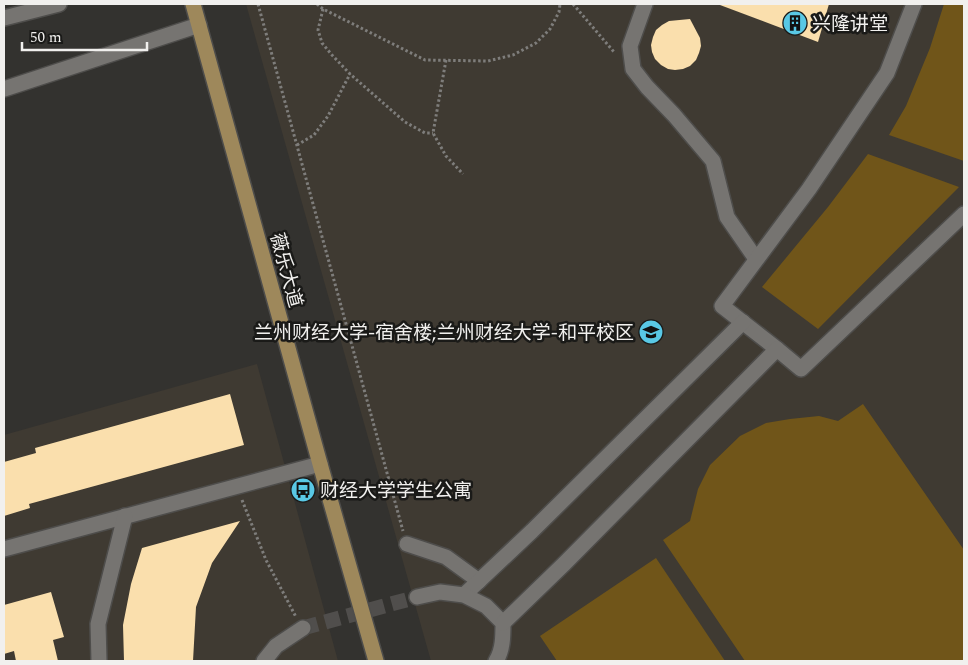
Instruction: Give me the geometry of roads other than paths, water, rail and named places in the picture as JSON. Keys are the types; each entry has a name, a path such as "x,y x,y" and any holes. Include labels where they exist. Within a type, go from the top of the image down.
{"main road":[{"name":"薇乐大道","path":"193,4 376,661"}],"street":[{"path":"4,18 59,4"},
{"path":"645,4 630,46 633,69 646,87 674,115 713,161 727,217 756,259"},
{"path":"914,4 886,73 809,189 722,306 800,369 964,214"},
{"path":"4,89 199,25"},
{"path":"464,595 532,531 743,322"},
{"path":"503,623 777,349"},
{"path":"4,549 320,464"},
{"path":"99,661 98,624 125,516"},
{"path":"406,544 446,557 478,582"},
{"path":"417,597 440,592 464,595 486,606 503,623 503,640 496,661"},
{"path":"264,661 276,646 303,628"}],"tunnel":[{"path":"303,628 417,597"}],"place":[{"name":"兴隆讲堂","path":"795,23"},
{"name":"兰州财经大学-宿舍楼;兰州财经大学-和平校区","path":"651,332"},
{"name":"财经大学学生公寓","path":"303,490"}]}
